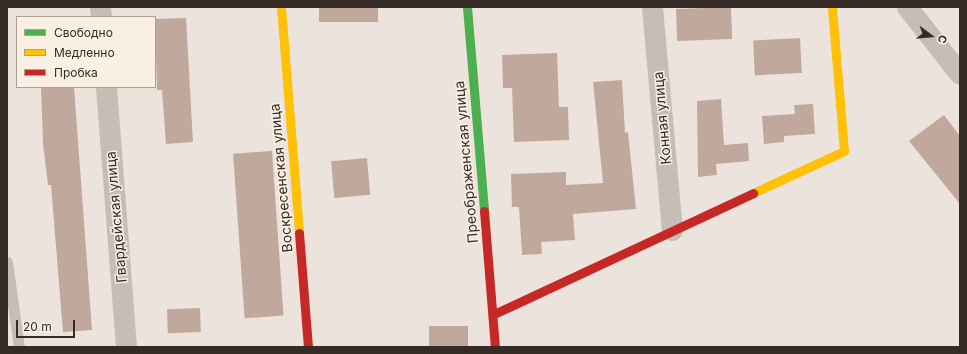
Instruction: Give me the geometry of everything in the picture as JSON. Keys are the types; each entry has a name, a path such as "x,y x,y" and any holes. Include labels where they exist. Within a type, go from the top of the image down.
{"street":[{"name":"Воскресенская улица","path":"281,7 308,347"},
{"name":"Преображенская улица","path":"467,7 494,314 495,347"},
{"name":"Конная улица","path":"652,7 672,230"},
{"path":"494,314 844,151 832,7"},
{"path":"907,7 960,74"},
{"name":"Гвардейская улица","path":"106,88 126,347"}],"lane":[{"path":"7,262 18,347"}],"building":[{"path":"319,7 378,7 378,22 319,22"},
{"path":"731,7 732,39 677,41 676,9"},
{"path":"186,18 193,142 166,144 162,90 157,90 156,19"},
{"path":"800,38 802,73 755,75 753,40"},
{"path":"557,53 559,107 568,107 569,140 514,142 512,88 503,88 502,55"},
{"path":"622,80 625,133 628,132 636,209 573,214 575,240 541,242 542,254 522,255 519,207 512,207 511,174 566,172 566,185 603,183 593,82"},
{"path":"41,88 74,88 92,330 63,332 51,185 48,185 43,144"},
{"path":"721,99 724,145 748,143 749,161 716,164 717,175 698,177 697,101"},
{"path":"813,104 815,134 784,136 784,142 764,144 762,116 795,114 794,105"},
{"path":"944,115 960,136 960,204 909,141"},
{"path":"272,151 284,316 245,318 233,154"},
{"path":"367,158 370,195 334,198 331,161"},
{"path":"200,308 201,332 168,333 167,309"},
{"path":"429,326 468,326 468,347 429,347"}],"traffic: fast":[{"path":"467,7 484,211"}],"traffic: slow":[{"path":"281,7 299,233"},
{"path":"753,193 844,151 832,7"}],"traffic: jam":[{"path":"494,314 753,193"},
{"path":"484,211 495,347"},
{"path":"299,233 308,347"}]}
